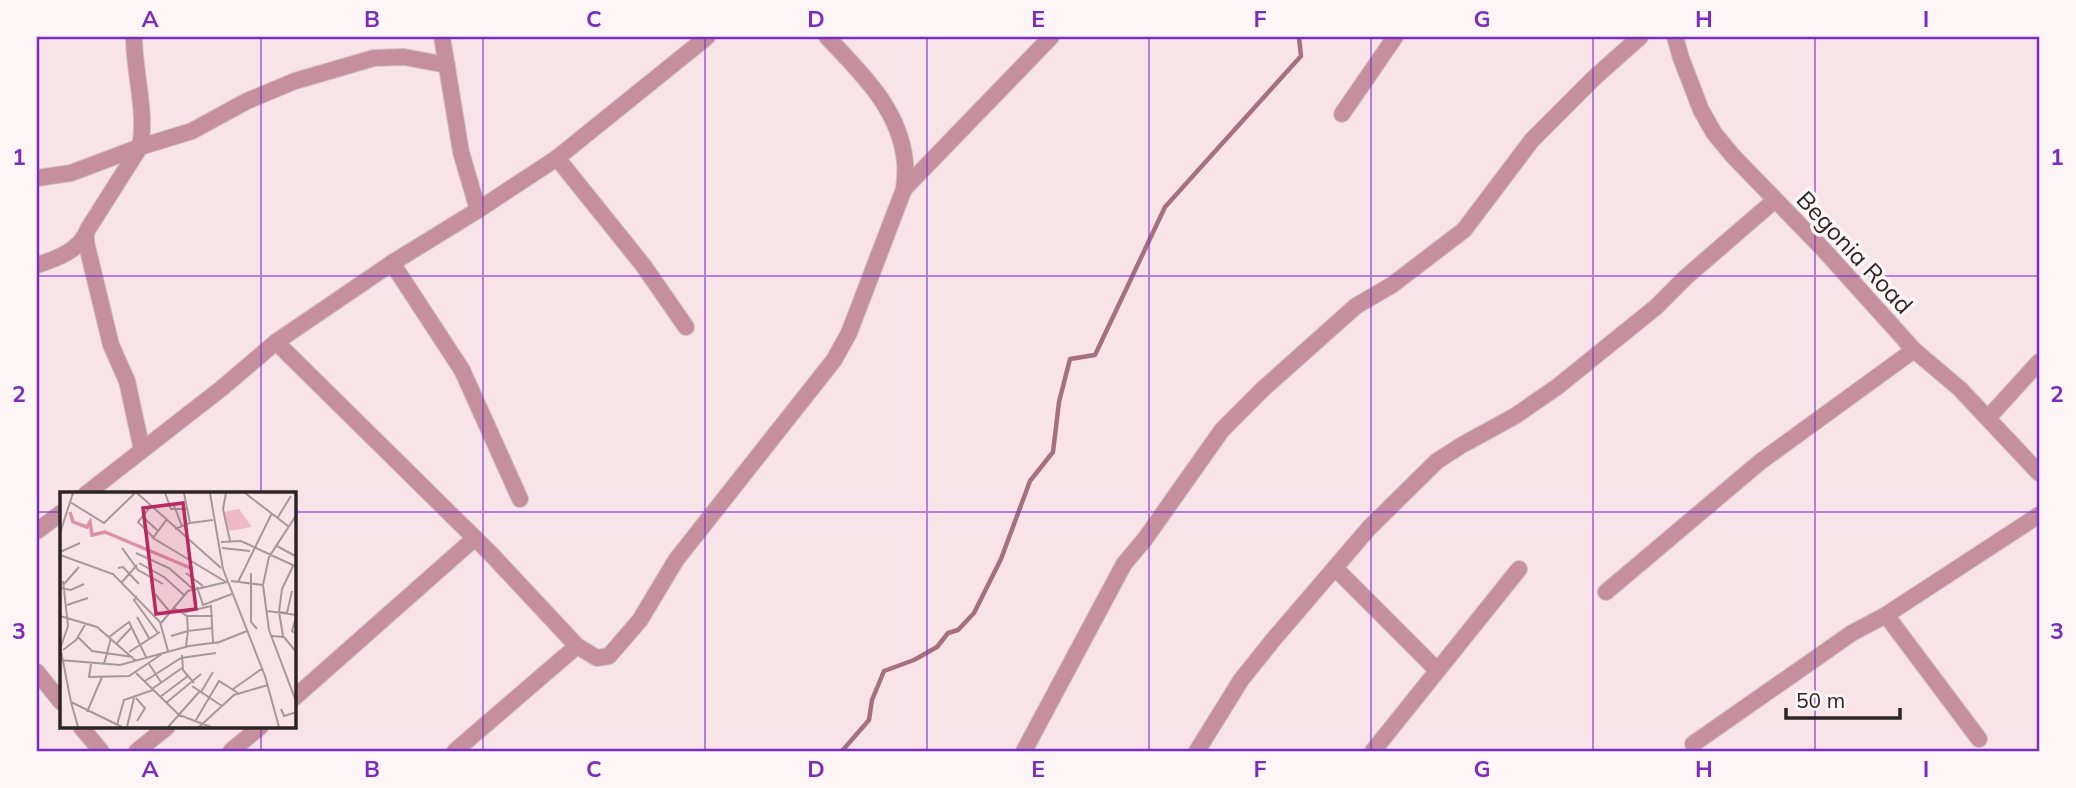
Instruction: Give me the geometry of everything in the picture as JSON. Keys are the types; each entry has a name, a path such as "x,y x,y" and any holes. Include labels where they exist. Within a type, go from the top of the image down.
{"street":[{"path":"134,37 143,131 140,147 88,229 86,242 111,345 127,382 142,450"},
{"path":"442,37 461,152 478,210"},
{"path":"89,492 276,342 392,263 557,158 707,37"},
{"path":"276,342 475,538 577,646 597,658 610,656 640,620 676,560 834,360 849,333 904,189 906,164 893,116 861,73 827,37"},
{"path":"904,189 1051,37"},
{"path":"1342,114 1395,37"},
{"path":"1024,751 1124,564 1145,539 1222,430 1263,389 1356,306 1392,285 1464,230 1532,140 1640,37"},
{"name":"Begonia Road","path":"1675,37 1701,110 1714,133 1914,350 1960,390 2039,473"},
{"path":"37,178 71,173 192,131 247,101 295,81 374,58 404,57 447,65"},
{"path":"557,158 643,265 686,327"},
{"path":"1197,751 1241,680 1273,640 1370,528 1437,461 1515,416 1557,387 1656,307 1686,277 1775,200"},
{"path":"37,265 61,257 86,235"},
{"path":"392,263 462,370 520,499"},
{"path":"1606,592 1760,462 1914,350"},
{"path":"1988,418 2039,362"},
{"path":"37,531 60,514"},
{"path":"1693,744 1853,633 1886,615 2039,515"},
{"path":"296,696 475,538"},
{"path":"1335,568 1437,670"},
{"path":"1373,751 1519,569"},
{"path":"1886,615 1979,739"},
{"path":"455,751 577,646"},
{"path":"37,672 60,701"},
{"path":"82,728 101,751"},
{"path":"137,751 166,728"},
{"path":"231,751 259,728"}],"waterway":[{"path":"842,751 869,720 872,700 884,671 914,660 937,647 948,633 958,630 974,613 1001,559 1030,481 1053,452 1059,402 1070,359 1095,355 1165,207 1301,56 1299,37"}]}
